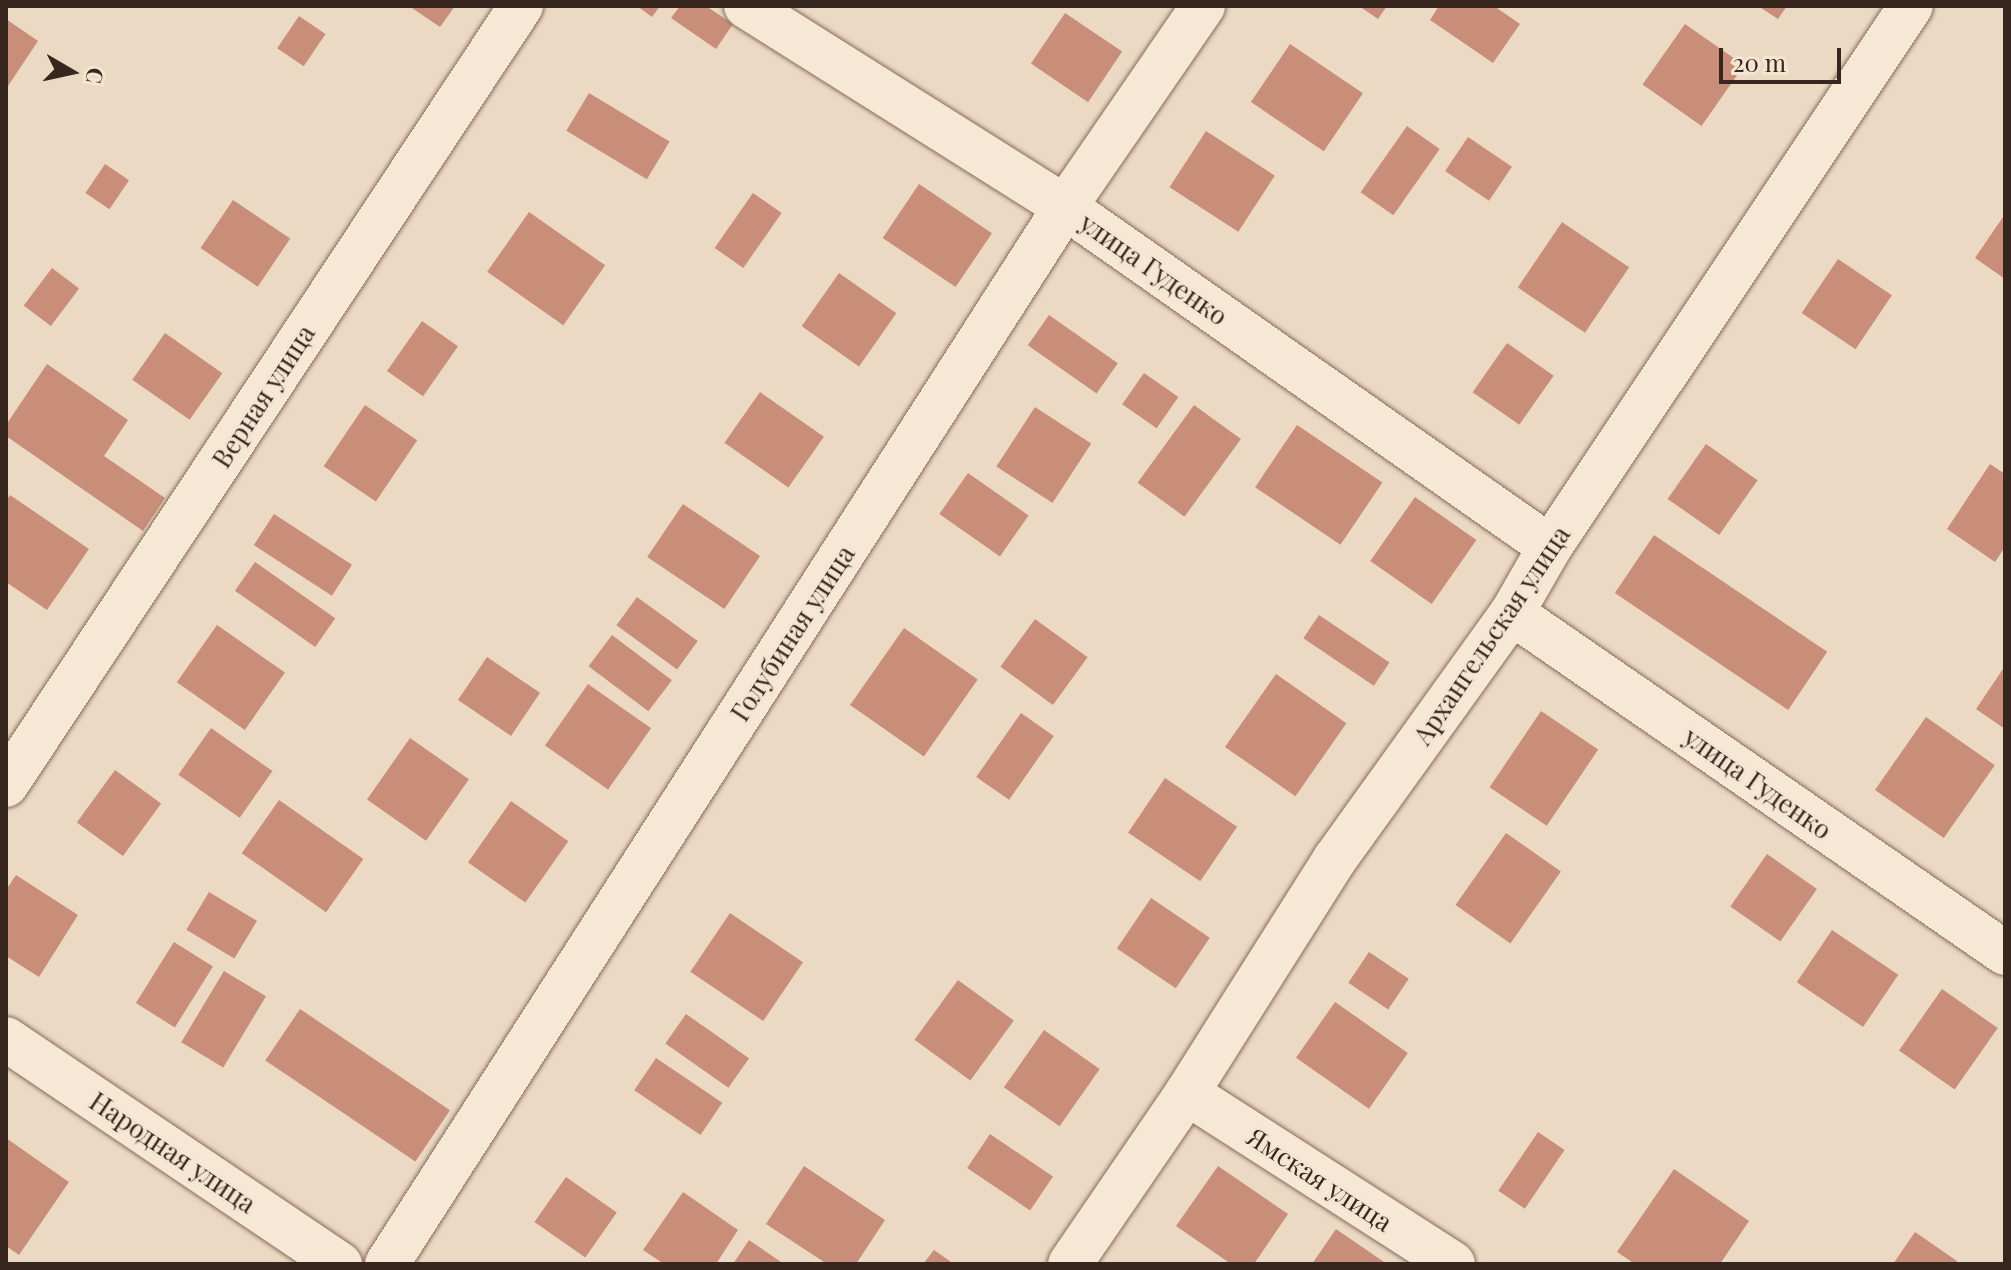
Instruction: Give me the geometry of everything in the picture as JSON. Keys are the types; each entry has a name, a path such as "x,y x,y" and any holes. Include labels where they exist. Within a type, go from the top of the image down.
{"street":[{"name":"Верная улица","path":"6,785 521,6"},
{"name":"улица Гуденко","path":"746,6 1065,207 1550,547"},
{"name":"Голубиная улица","path":"387,1264 1065,207 1203,6"},
{"name":"Архангельская улица","path":"1070,1264 1187,1093 1335,859 1512,613 1550,547 1911,6"},
{"name":"улица Гуденко","path":"1512,613 2002,945"},
{"name":"Народная улица","path":"6,1039 340,1264"},
{"name":"Ямская улица","path":"1187,1093 1453,1264"}],"building":[{"path":"409,6 455,6 440,27"},
{"path":"637,6 660,6 652,17"},
{"path":"680,6 706,6 733,24 716,49 671,18"},
{"path":"1359,6 1387,6 1378,19"},
{"path":"1439,6 1494,6 1520,24 1493,63 1430,20"},
{"path":"1758,6 1787,6 1778,19"},
{"path":"1065,13 1122,52 1088,102 1031,64"},
{"path":"299,16 326,34 304,66 277,48"},
{"path":"6,19 38,41 6,89"},
{"path":"1685,24 1744,65 1702,126 1643,85"},
{"path":"1290,44 1363,93 1324,151 1251,102"},
{"path":"589,93 670,141 647,179 566,131"},
{"path":"1407,126 1440,149 1393,215 1361,192"},
{"path":"1206,131 1275,176 1238,232 1170,187"},
{"path":"1468,137 1512,167 1489,201 1445,171"},
{"path":"105,164 129,180 109,209 85,193"},
{"path":"919,184 992,233 956,287 883,238"},
{"path":"753,193 782,213 743,268 715,248"},
{"path":"233,200 290,239 258,287 201,248"},
{"path":"529,212 605,265 563,325 487,272"},
{"path":"2005,214 2005,279 1975,258"},
{"path":"1562,222 1629,267 1585,333 1518,287"},
{"path":"1838,259 1892,295 1856,349 1802,313"},
{"path":"52,268 79,288 51,326 24,306"},
{"path":"839,273 896,313 859,366 802,326"},
{"path":"1049,315 1118,363 1097,393 1028,345"},
{"path":"422,321 458,346 423,396 387,371"},
{"path":"165,333 222,373 190,420 132,380"},
{"path":"1507,343 1554,376 1519,425 1473,392"},
{"path":"47,364 128,420 104,456 165,498 143,531 6,436 6,425"},
{"path":"1144,373 1178,397 1157,428 1122,404"},
{"path":"760,392 824,437 788,488 724,443"},
{"path":"365,405 417,440 376,502 324,466"},
{"path":"1194,405 1241,439 1184,517 1138,483"},
{"path":"1035,407 1091,443 1053,503 996,467"},
{"path":"1297,425 1382,483 1340,545 1255,487"},
{"path":"1706,444 1758,480 1719,535 1668,499"},
{"path":"1990,464 2005,474 2005,547 1995,562 1947,529"},
{"path":"968,473 1029,515 1000,556 939,514"},
{"path":"10,495 89,549 47,610 6,582 6,501"},
{"path":"1415,497 1476,540 1432,604 1370,561"},
{"path":"683,504 760,556 724,609 647,557"},
{"path":"274,514 352,565 332,596 254,545"},
{"path":"1654,535 1827,652 1788,710 1615,593"},
{"path":"255,562 335,618 315,647 235,591"},
{"path":"637,597 698,641 677,669 616,625"},
{"path":"1319,615 1389,663 1374,686 1303,638"},
{"path":"1035,619 1088,657 1053,705 1000,667"},
{"path":"217,625 285,673 245,730 177,682"},
{"path":"904,628 978,680 924,757 850,705"},
{"path":"612,635 672,680 648,711 589,666"},
{"path":"487,657 540,693 511,736 458,700"},
{"path":"2005,666 2005,729 1976,709"},
{"path":"1276,674 1346,723 1295,796 1225,747"},
{"path":"588,684 651,728 608,790 545,745"},
{"path":"1541,711 1598,750 1547,826 1490,787"},
{"path":"1021,713 1054,736 1009,800 976,777"},
{"path":"1926,717 1995,765 1944,838 1875,790"},
{"path":"211,728 272,771 240,818 178,775"},
{"path":"410,738 469,779 426,841 367,799"},
{"path":"115,770 161,804 123,856 77,823"},
{"path":"1165,778 1237,827 1200,881 1128,833"},
{"path":"279,800 363,859 326,912 242,853"},
{"path":"511,801 568,841 525,903 468,862"},
{"path":"1506,833 1561,871 1510,944 1456,905"},
{"path":"1767,854 1817,889 1780,941 1730,906"},
{"path":"16,875 78,915 39,977 6,956 6,890"},
{"path":"209,892 257,921 234,959 186,930"},
{"path":"1151,898 1210,938 1176,988 1117,949"},
{"path":"730,913 803,962 763,1021 690,972"},
{"path":"1832,930 1898,975 1863,1027 1797,982"},
{"path":"174,942 213,966 175,1027 136,1003"},
{"path":"1369,952 1409,979 1388,1010 1348,983"},
{"path":"224,971 266,996 223,1067 181,1042"},
{"path":"958,980 1014,1021 970,1080 915,1040"},
{"path":"1942,989 1998,1028 1955,1089 1899,1050"},
{"path":"1335,1002 1408,1053 1369,1109 1296,1058"},
{"path":"300,1009 450,1110 415,1162 265,1060"},
{"path":"686,1014 749,1058 728,1088 665,1043"},
{"path":"1044,1030 1100,1069 1060,1126 1004,1087"},
{"path":"656,1058 722,1103 701,1135 634,1090"},
{"path":"1538,1132 1565,1150 1525,1209 1498,1191"},
{"path":"990,1134 1053,1176 1030,1210 967,1168"},
{"path":"6,1138 69,1182 19,1255 6,1246"},
{"path":"804,1166 885,1220 856,1264 827,1264 766,1224"},
{"path":"1218,1166 1288,1214 1254,1264 1231,1264 1176,1226"},
{"path":"1674,1169 1749,1221 1720,1264 1635,1264 1617,1252"},
{"path":"566,1177 617,1213 585,1258 534,1222"},
{"path":"683,1192 738,1230 716,1264 664,1264 643,1250"},
{"path":"1336,1229 1387,1264 1312,1264"},
{"path":"1915,1232 1957,1261 1955,1264 1893,1264"},
{"path":"749,1240 784,1264 733,1264"},
{"path":"934,1250 954,1264 923,1264"}]}
